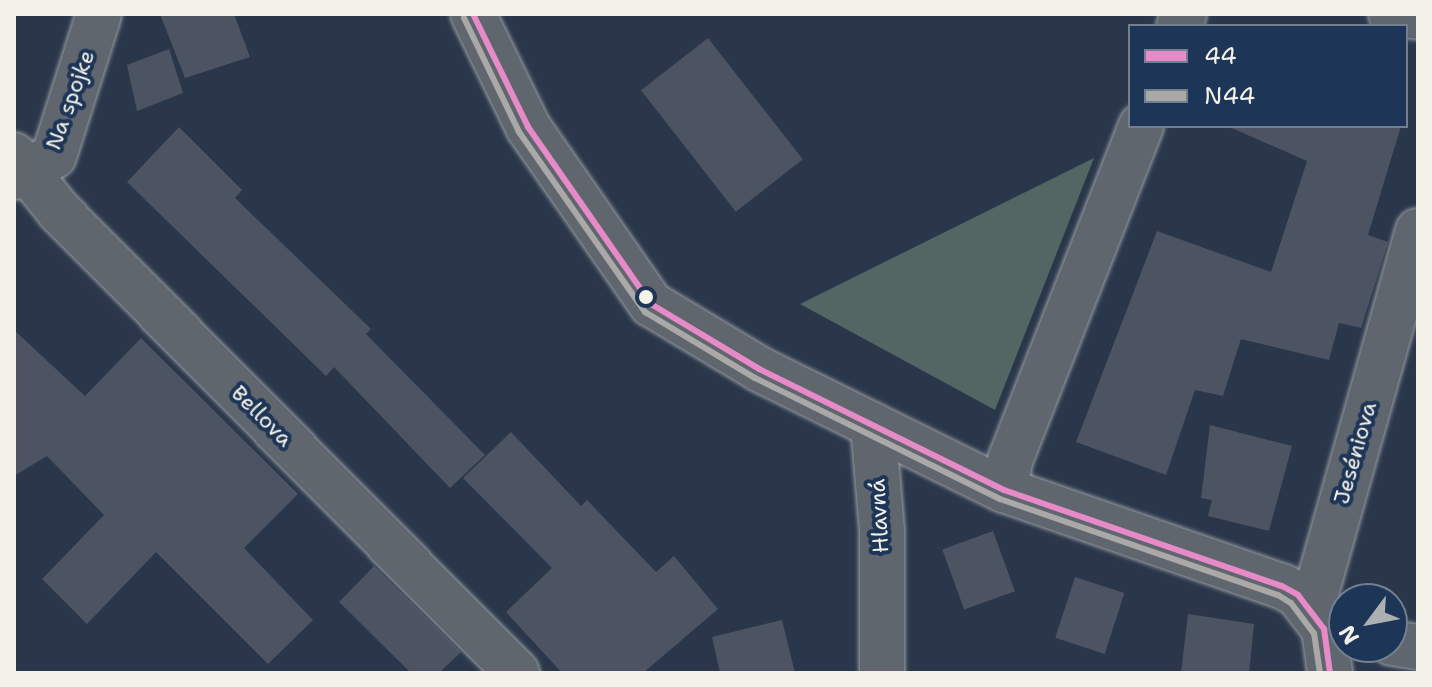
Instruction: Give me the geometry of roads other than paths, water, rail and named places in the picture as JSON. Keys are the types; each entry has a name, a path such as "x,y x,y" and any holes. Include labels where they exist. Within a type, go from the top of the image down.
{"street":[{"name":"Na spojke","path":"17,168 54,156 99,14"},
{"path":"473,14 528,127 651,304 759,369 1004,490 1282,586 1328,645"},
{"path":"1391,14 1418,17"},
{"path":"1004,490 1015,448 1140,128"},
{"name":"Bellova","path":"17,168 517,673"},
{"name":"Jeséniova","path":"1341,583 1418,231"},
{"name":"Hlavná","path":"873,425 882,531 882,673"}]}
